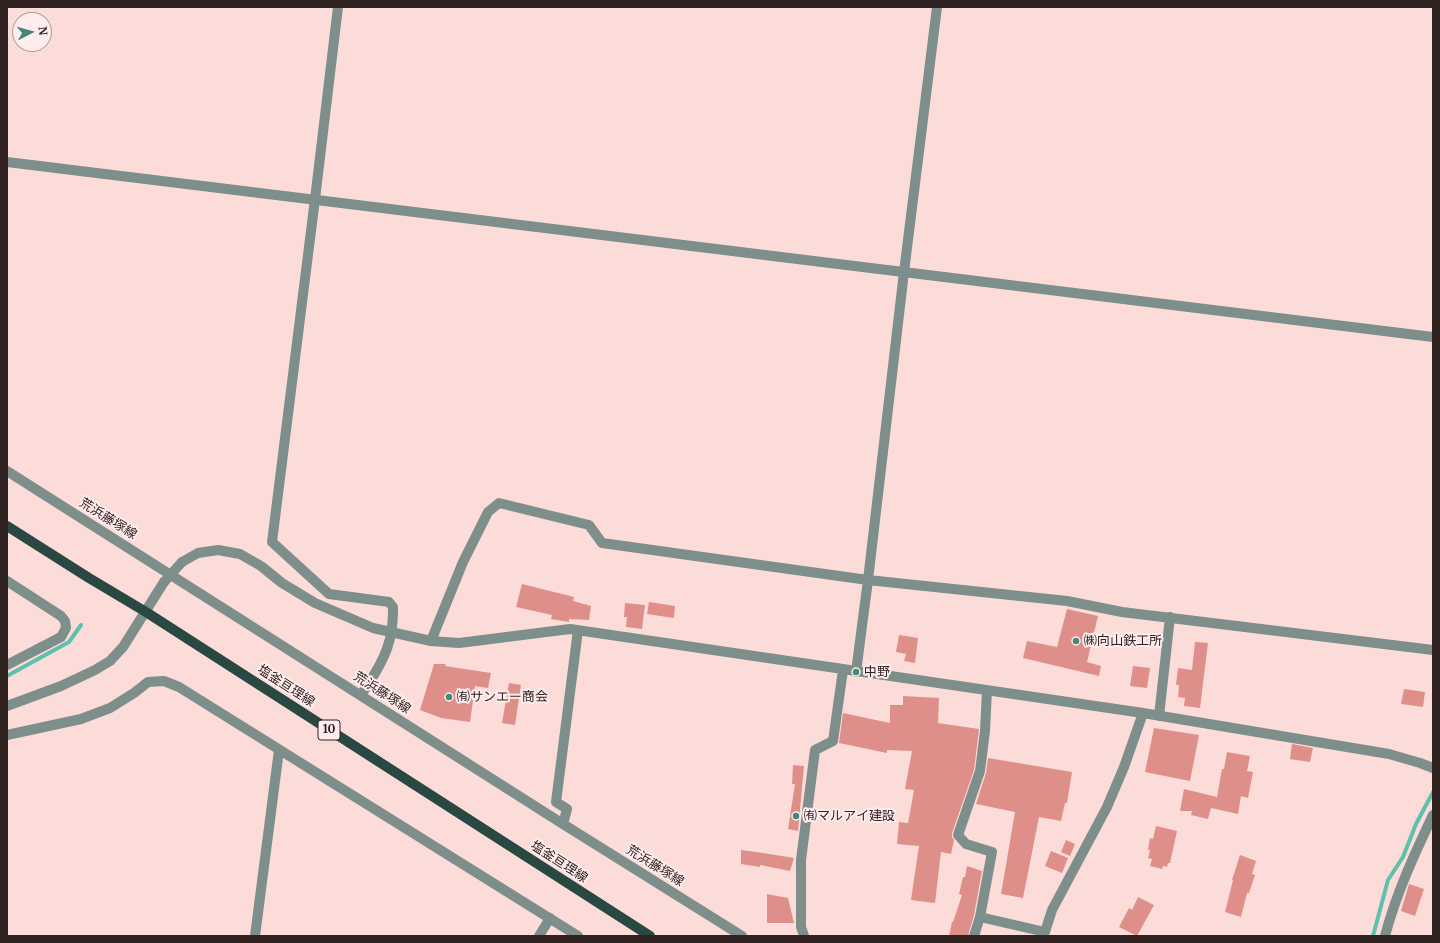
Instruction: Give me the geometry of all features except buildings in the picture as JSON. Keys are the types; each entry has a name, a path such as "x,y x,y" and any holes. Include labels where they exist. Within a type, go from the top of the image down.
{"main road":[{"name":"塩釜亘理線","path":"7,526 146,612 650,936"}],"street":[{"path":"338,7 272,542 329,594 388,602 393,607 392,633 389,643 380,663 361,695"},
{"path":"856,672 937,7"},
{"path":"7,162 1433,337"},
{"name":"荒浜藤塚線","path":"7,471 742,936"},
{"path":"431,641 463,562 488,512 499,503 590,525 602,543 868,580 1067,602 1122,612 1433,650"},
{"path":"7,706 61,686 110,661 123,647 164,582 182,562 198,553 218,550 240,554 261,566 282,583 315,603 373,628 431,641 459,643 570,629 1143,713 1389,754 1432,765"},
{"path":"7,581 61,616 65,621 66,628 60,637 7,666"},
{"path":"1158,716 1170,618"},
{"path":"563,824 567,809 556,802 578,630"},
{"path":"804,936 801,927 801,860 815,750 833,741 843,670"},
{"path":"7,735 81,719 110,708 148,682 164,681 179,687 578,936"},
{"path":"974,936 980,917 992,852 966,844 958,835 980,771 985,731 987,690"},
{"path":"980,917 1045,932 1052,910 1107,807 1124,766 1143,713"},
{"path":"255,936 279,750"},
{"path":"1385,936 1391,912 1409,866 1433,815"},
{"path":"540,936 550,918"}],"waterway":[{"path":"7,676 69,642 81,625"},
{"path":"1373,936 1388,880 1403,857 1416,824 1433,792"}],"place":[{"name":"㈱向山鉄工所","path":"1076,641"},
{"name":"中野","path":"856,672"},
{"name":"㈲サンエー商会","path":"449,697"},
{"name":"㈲マルアイ建設","path":"796,816"}]}
